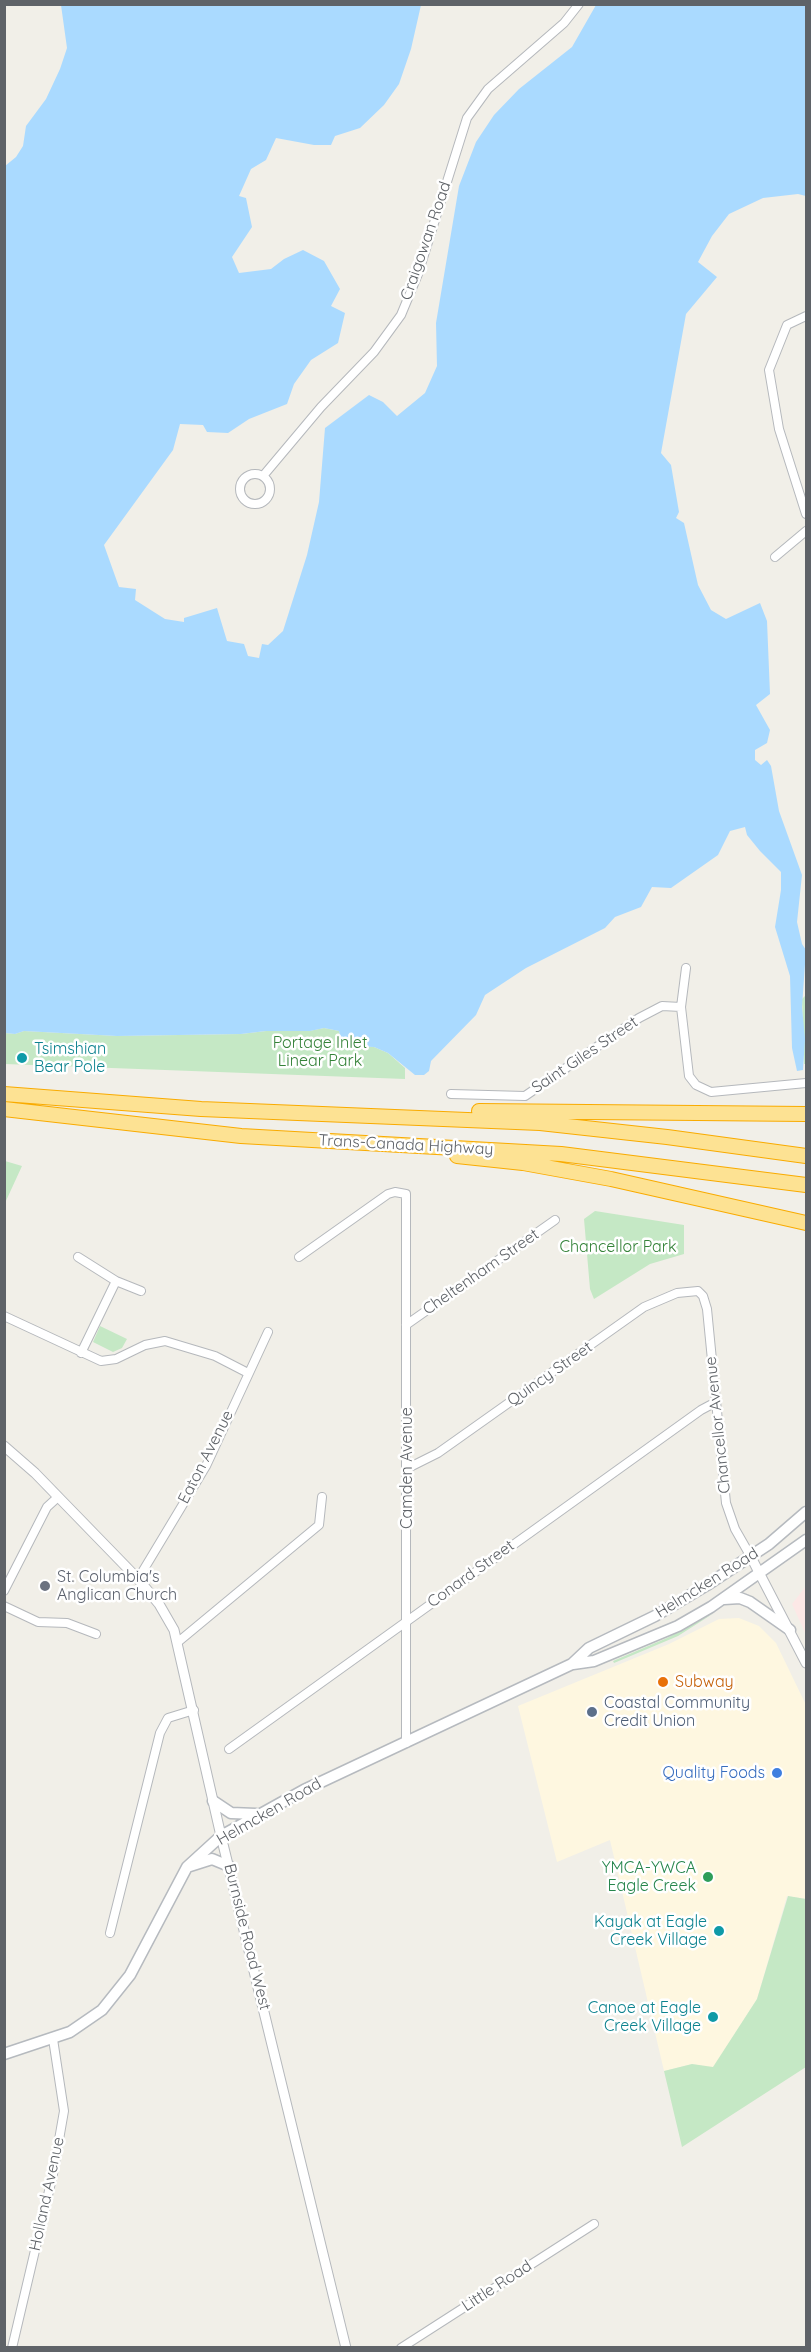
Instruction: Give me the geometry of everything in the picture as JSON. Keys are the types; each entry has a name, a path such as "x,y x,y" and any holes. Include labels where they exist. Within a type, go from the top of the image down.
{"highway":[{"name":"Trans-Canada Highway","path":"4,1094 201,1109 540,1123 807,1156"},
{"path":"201,1109 241,1103 435,1110 807,1114"},
{"name":"Trans-Canada Highway","path":"4,1109 189,1132 276,1139 561,1154 807,1185"},
{"path":"276,1139 335,1150 453,1156 523,1163 658,1189 807,1223"}],"main road":[{"name":"Helmcken Road","path":"572,1664 589,1648 669,1608 751,1557 807,1512"},
{"name":"Helmcken Road","path":"4,2054 70,2032 102,2010 130,1975 187,1867 221,1836 304,1790 572,1664 594,1661 678,1626 807,1540"},
{"path":"721,1599 732,1597 750,1602 790,1630"},
{"path":"213,1801 231,1813 259,1814"},
{"path":"187,1867 212,1859 229,1866"}],"street":[{"name":"Craigowan Road","path":"263,476 321,407 375,352 401,315 418,274 466,118 488,89 564,23 579,4"},
{"path":"807,316 787,326 769,370 779,429 807,514"},
{"name":"Craigowan Road","path":"256,474 263,476 270,486 268,498 257,505 245,501 240,489 244,478 256,474"},
{"path":"775,557 807,531"},
{"path":"686,968 681,1007 689,1076 696,1085 711,1092 807,1083"},
{"name":"Saint Giles Street","path":"451,1094 525,1096 639,1018 662,1006 681,1007"},
{"name":"Camden Avenue","path":"299,1257 388,1194 395,1192 406,1194 408,1468 405,1621 406,1743"},
{"name":"Cheltenham Street","path":"406,1325 555,1220"},
{"path":"78,1257 116,1281 141,1291"},
{"path":"81,1353 116,1281"},
{"name":"Chancellor Avenue","path":"698,1292 704,1296 706,1309 726,1503 735,1528 751,1557"},
{"name":"Quincy Street","path":"408,1468 438,1453 644,1307 677,1293 698,1292"},
{"path":"4,1316 101,1361 109,1361 145,1345 165,1341 215,1356 248,1373"},
{"name":"Eaton Avenue","path":"138,1579 206,1466 268,1332"},
{"name":"Conard Street","path":"229,1749 701,1410 716,1402"},
{"name":"Burnside Road West","path":"4,1446 58,1497 138,1579 169,1620 178,1642 221,1836 346,2348"},
{"path":"4,1592 47,1508 58,1497"},
{"path":"178,1642 319,1525 322,1497"},
{"path":"751,1557 807,1663"},
{"path":"4,1606 38,1622 67,1623 96,1634"},
{"path":"110,1932 160,1733 168,1719 194,1710"},
{"name":"Holland Avenue","path":"12,2348 53,2174 64,2111 53,2039"},
{"name":"Little Road","path":"401,2348 594,2224"}],"shaded area":[{"path":"806,1586 806,1635 792,1604"},
{"path":"739,1618 759,1626 776,1643 806,1705 806,1899 787,1896 757,1999 713,2068 692,2064 664,2071 610,1840 557,1862 518,1706 669,1644 719,1619"}],"green space":[{"path":"806,995 806,1064 804,1064 802,999"},
{"name":"Portage Inlet Linear Park","path":"324,1028 339,1031 342,1042 348,1046 374,1047 388,1053 405,1068 405,1079 5,1064 5,1033 15,1034 24,1031 117,1036 241,1034 266,1031 309,1031"},
{"path":"4,1161 22,1166 5,1203"},
{"name":"Chancellor Park","path":"595,1211 684,1225 684,1254 650,1264 594,1299 590,1289 584,1219"},
{"path":"100,1326 127,1339 122,1348 113,1352 93,1342"},
{"path":"714,1613 678,1636 614,1663 613,1661 667,1638"},
{"path":"788,1896 806,1899 806,2067 682,2147 664,2071 692,2064 713,2067 757,1999"}],"water":[{"path":"61,5 421,5 411,49 399,84 384,105 360,128 335,136 331,145 314,145 276,138 266,160 251,169 239,196 246,198 252,227 232,257 239,273 271,269 284,259 303,250 324,261 340,289 331,306 345,313 338,343 311,360 294,384 287,404 249,419 228,433 207,432 203,425 180,424 173,450 104,545 119,587 136,589 135,600 165,619 184,622 184,618 217,608 227,641 244,644 248,656 259,658 262,644 268,645 283,631 307,555 319,502 325,428 369,395 383,402 397,416 425,393 437,366 436,323 459,186 476,142 494,115 519,89 572,47 596,5 806,5 806,196 798,194 763,198 729,214 712,236 698,262 717,277 686,314 661,453 671,465 679,512 676,518 684,523 698,585 711,610 726,619 760,603 767,621 770,694 756,705 770,730 767,743 755,750 755,760 761,765 767,760 771,766 779,811 802,875 797,922 802,944 806,950 802,1007 805,1039 803,1070 797,1071 792,1048 790,976 775,927 781,890 781,872 747,835 745,827 730,831 718,855 671,888 652,887 641,907 615,917 605,928 526,968 485,995 476,1015 431,1061 429,1071 424,1075 415,1075 388,1053 374,1047 348,1046 342,1043 339,1031 324,1028 310,1031 266,1031 241,1034 117,1036 24,1031 15,1034 5,1033 5,166 16,157 23,146 26,126 46,99 60,69 67,48"}],"place":[{"name":"Tsimshian Bear Pole","path":"22,1058"},
{"name":"St. Columbia's Anglican Church","path":"45,1586"},
{"name":"Subway","path":"663,1682"},
{"name":"Coastal Community Credit Union","path":"592,1712"},
{"name":"Quality Foods","path":"777,1773"},
{"name":"YMCA-YWCA Eagle Creek","path":"708,1877"},
{"name":"Kayak at Eagle Creek Village","path":"719,1931"},
{"name":"Canoe at Eagle Creek Village","path":"713,2017"}]}
